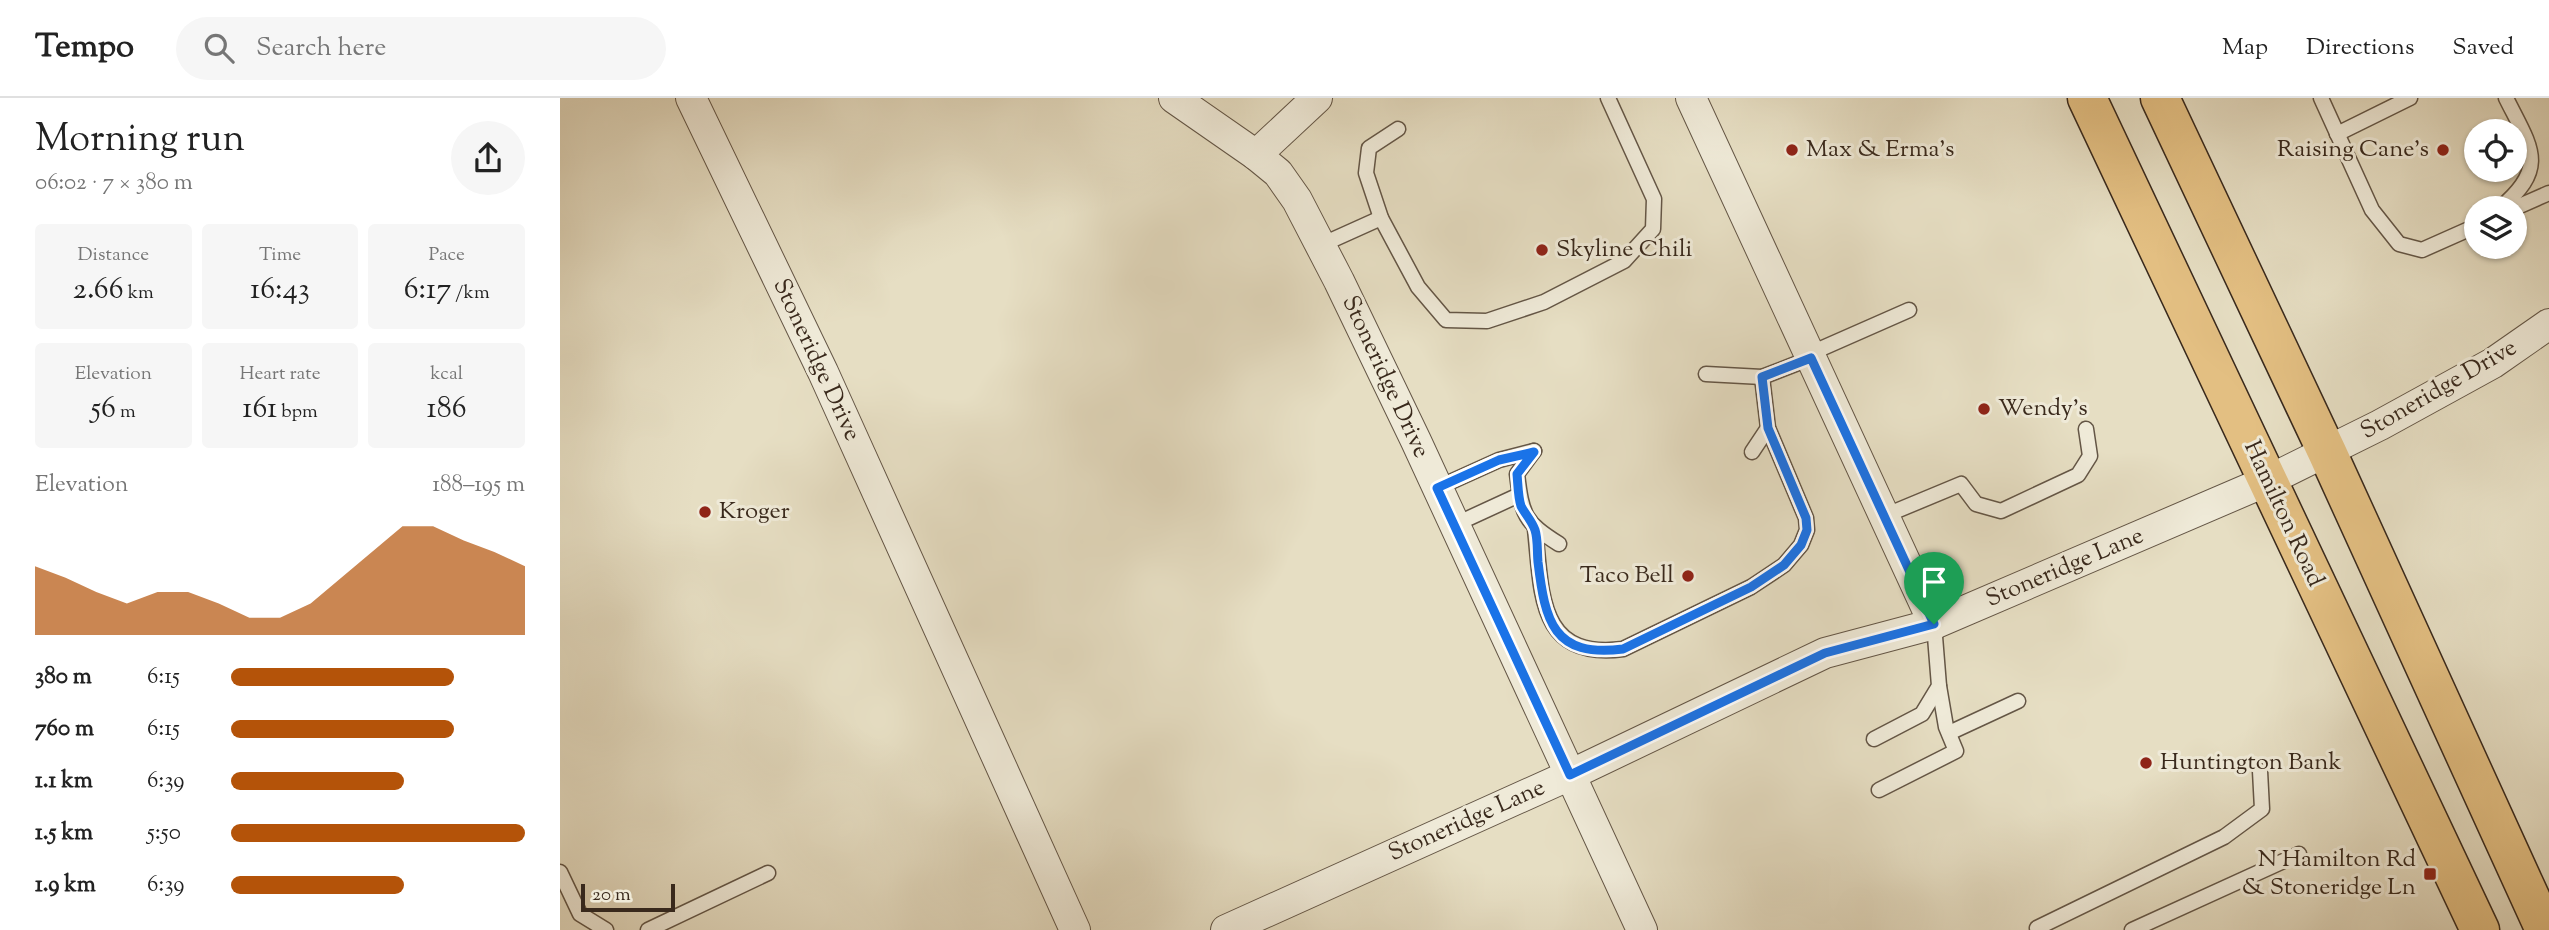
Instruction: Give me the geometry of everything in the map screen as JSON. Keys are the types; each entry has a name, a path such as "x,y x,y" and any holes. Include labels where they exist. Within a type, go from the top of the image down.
{"main road":[{"name":"Hamilton Road","path":"2087,98 2480,930"},
{"path":"2160,98 2327,452 2545,930"}],"street":[{"name":"Stoneridge Drive","path":"691,98 823,372 1075,930"},
{"name":"Stoneridge Drive","path":"1174,98 1278,173 1297,200 1437,488 1642,930"},
{"path":"1256,155 1317,98"},
{"path":"1691,98 1934,624"},
{"name":"Stoneridge Drive","path":"2327,452 2493,363 2549,324"},
{"name":"Stoneridge Lane","path":"1226,930 1570,775 1825,653 1934,624 2267,481 2327,452"}],"lane":[{"path":"1398,129 1369,148 1366,173 1384,223 1418,287 1446,320 1487,321 1544,302 1624,261 1653,229 1654,199 1608,98"},
{"path":"2321,98 2372,210 2399,244 2423,250 2464,231"},
{"path":"2337,134 2410,98"},
{"path":"2506,98 2535,156 2531,177 2516,196"},
{"path":"2527,203 2549,193"},
{"path":"1321,245 1384,223"},
{"path":"1706,374 1762,377 1909,310"},
{"path":"1535,528 1542,590 1556,631 1568,643 1585,650 1604,652 1623,649 1751,587 1784,565 1801,545 1807,530 1806,518 1768,428 1762,377"},
{"path":"1752,452 1768,428"},
{"path":"1884,516 1961,484 1976,503 2001,511 2078,475 2090,456 2086,429"},
{"path":"1437,488 1499,460 1534,452 1517,474 1521,506 1535,528 1559,544"},
{"path":"1454,526 1519,495"},
{"path":"1879,790 1956,751 1949,733 1939,686 1934,624"},
{"path":"1874,739 1922,714 1939,686"},
{"path":"1949,733 2018,701"},
{"path":"2037,928 2224,837 2262,809 2260,771"},
{"path":"2132,930 2300,854"},
{"path":"560,872 580,914 606,930"},
{"path":"648,930 768,873"}],"place":[{"name":"Max & Erma's","path":"1792,150"},
{"name":"Raising Cane's","path":"2443,150"},
{"name":"Skyline Chili","path":"1542,250"},
{"name":"Wendy's","path":"1984,409"},
{"name":"Kroger","path":"705,512"},
{"name":"Taco Bell","path":"1688,576"},
{"name":"Huntington Bank","path":"2146,763"},
{"name":"N Hamilton Rd & Stoneridge Ln","path":"2430,874"}],"route":[{"path":"1811,358 1934,624 1825,653 1570,775 1437,488 1499,460 1534,452 1517,474 1519,495 1521,506 1535,528 1542,590 1556,631 1568,643 1585,650 1604,652 1623,649 1751,587 1794,556 1807,530 1806,518 1768,428 1762,377 1811,358"}]}
